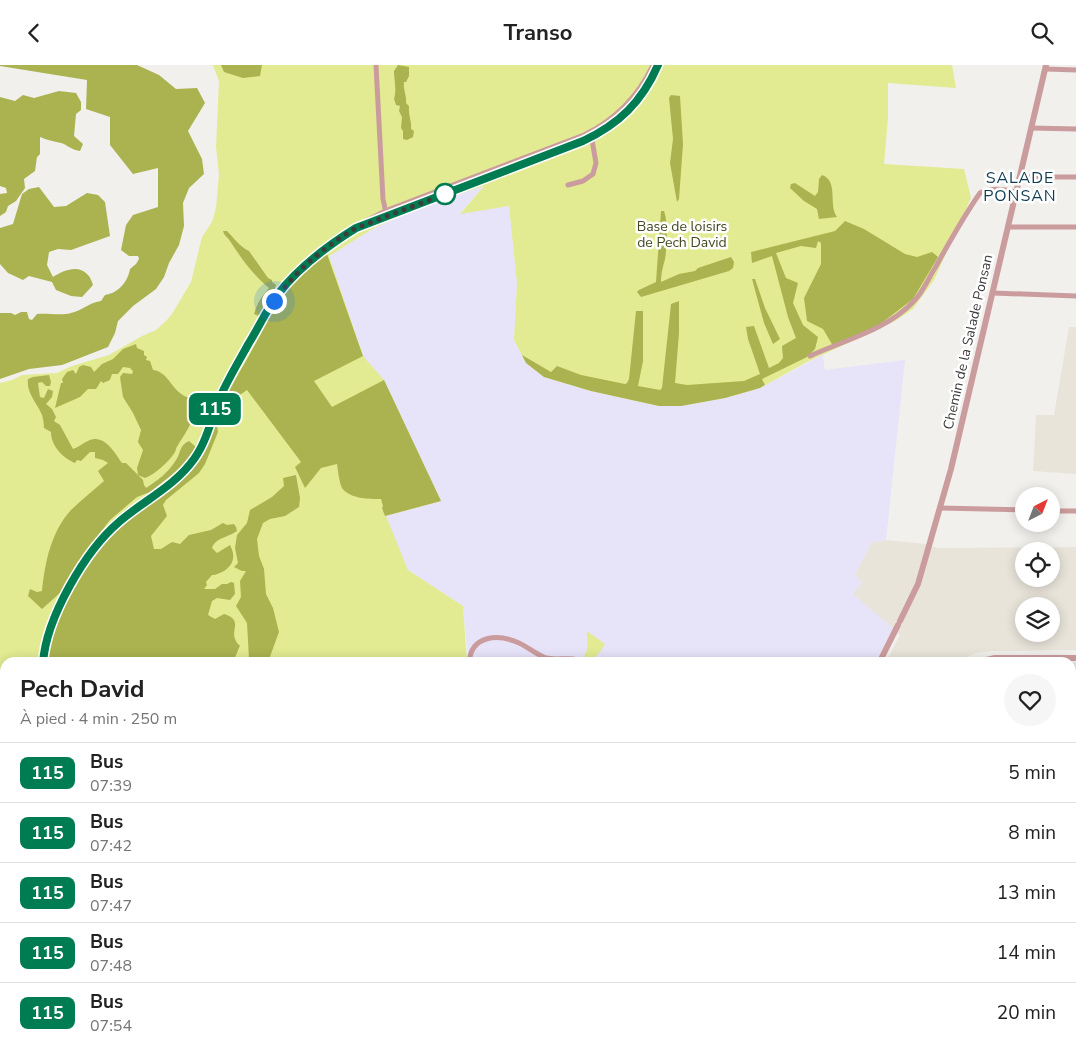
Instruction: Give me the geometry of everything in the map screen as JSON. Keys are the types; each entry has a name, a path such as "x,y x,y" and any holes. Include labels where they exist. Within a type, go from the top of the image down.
{"street":[{"path":"376,65 386,214"},
{"path":"591,135 640,90 653,65"},
{"path":"44,657 46,639 54,619 66,593 87,557 118,522 163,489 189,466 199,451 229,378 279,293 304,266 332,243 356,228 386,214 591,135 615,123 636,103 645,91 658,65"},
{"path":"1046,67 1076,70"},
{"name":"Chemin de la Salade Ponsan","path":"882,657 918,584 952,469 1046,67"},
{"path":"1031,128 1076,129"},
{"path":"568,185 583,181 593,174 596,163 591,135"},
{"path":"1020,177 1076,177"},
{"path":"810,356 871,331 903,311 914,301 922,289 980,193 995,189 1016,192"},
{"path":"1008,227 1076,227"},
{"path":"993,293 1076,296"},
{"path":"940,508 1015,510"},
{"path":"1060,511 1076,511"},
{"path":"469,657 477,643 491,637 518,642 545,657"}],"shaded area":[{"path":"485,185 460,213 509,206 517,283 514,340 526,363 544,377 591,391 659,406 681,406 725,398 760,388 824,354 825,370 905,360 886,540 872,542 855,575 862,582 853,594 894,629 878,657 470,657 463,606 408,570 385,516 441,501 332,407 363,355 329,256 374,228 427,205"},
{"path":"1069,327 1076,327 1076,474 1033,471 1036,415 1054,415"},
{"path":"886,540 926,544 937,548 1015,547 1015,587 1060,587 1060,547 1076,547 1076,650 992,651 976,653 967,657 889,657 900,635 853,594 862,582 854,575 872,542"}],"green space":[{"path":"0,65 137,65 159,75 176,89 197,88 205,103 188,131 202,159 204,174 189,188 183,203 184,226 179,245 164,277 156,289 133,306 118,321 115,333 108,347 62,365 29,369 0,379 0,313 15,315 27,312 29,319 32,320 37,314 71,313 101,301 105,295 115,292 125,282 130,269 139,259 138,256 129,256 121,250 126,225 133,215 158,207 158,168 133,174 110,145 110,117 86,109 87,80"},
{"name":"Base de loisirs de Pech David","path":"213,65 952,65 956,88 888,83 888,118 884,164 964,169 971,198 934,280 913,309 895,321 807,362 760,388 725,398 681,406 659,406 591,391 544,377 526,363 514,340 517,283 509,206 460,214 484,186 427,205 374,228 329,256 363,356 384,380 441,501 386,516 408,570 463,606 467,657 0,657 0,383 22,375 57,373 72,366 109,355 156,330 172,314 191,282 202,237 212,222 216,208 219,174 216,147 219,81"},
{"path":"221,65 262,65 260,76 243,78 224,72"},
{"path":"398,65 409,67 409,76 406,82 404,82 404,88 406,103 409,106 411,129 414,131 413,137 407,140 403,139 400,106 396,105 394,99 394,71"},
{"path":"59,91 76,93 81,102 81,110 76,114 74,136 83,144 80,151 40,137 40,154 37,157 35,171 24,179 25,188 16,201 8,206 6,212 0,216 0,194 7,193 6,188 0,186 0,97 15,101 23,95 34,98"},
{"path":"671,95 680,96 683,144 679,199 677,202 670,163 673,139 669,98"},
{"path":"822,175 830,182 834,212 837,217 819,219 817,209 804,201 790,188 791,184 795,183 815,196 818,192 819,179"},
{"path":"39,187 54,207 66,206 87,193 98,195 105,202 110,236 71,250 58,249 49,252 47,265 53,277 65,271 75,269 83,271 89,276 93,285 82,297 71,296 56,290 52,282 29,276 23,280 8,273 0,264 0,228 13,224 22,194 29,189"},
{"path":"661,211 664,211 665,215 667,235 661,282 731,257 734,262 733,268 729,271 641,297 637,292 639,290 656,282"},
{"path":"845,221 864,229 905,254 917,257 932,252 938,257 913,299 879,325 833,346 823,329 807,321 804,298 821,264 821,243 818,241 816,248 801,246 776,253 786,278 798,283 793,303 803,325 818,337 815,349 807,357 762,379 765,385 760,388 725,398 681,406 659,406 591,391 544,377 526,363 522,355 551,372 557,366 581,375 625,384 629,379 636,311 643,311 643,361 638,386 660,390 662,388 671,304 679,301 679,333 675,383 687,385 744,381 760,374 748,339 746,327 754,326 769,368 779,363 783,358 782,346 796,338 788,317 772,256 752,263 751,252 835,231"},
{"path":"223,231 227,231 249,251 268,278 276,285 258,316 254,314 257,306 269,288 238,254"},
{"path":"327,254 363,356 314,381 332,407 384,380 441,501 385,516 381,499 365,498 345,492 339,479 337,464 321,468 305,488 295,467 301,462 247,390 228,403 222,413 217,415 277,304 311,266"},
{"path":"752,279 755,279 765,308 780,339 773,344 764,323"},
{"path":"136,344 137,348 144,351 144,355 147,357 146,360 150,361 153,370 163,375 179,392 190,398 193,411 191,423 175,452 166,464 145,478 138,475 137,468 143,450 138,442 141,430 123,397 120,377 123,373 132,374 133,371 130,368 123,367 118,374 112,374 110,380 103,383 101,381 96,389 88,389 80,397 55,408 61,383 63,383 62,379 67,372 73,370 76,374 79,367 83,365 91,367 94,372 102,364 113,359 123,349"},
{"path":"49,375 50,386 46,386 42,382 38,383 40,397 44,398 48,389 53,391 52,397 46,404 52,409 56,417 54,421 60,425 73,449 94,439 104,442 112,449 122,463 126,463 143,480 146,488 170,468 186,443 189,441 196,447 195,452 187,463 150,492 137,497 110,520 83,555 60,593 42,609 28,596 30,589 37,592 42,591 47,558 58,528 71,510 104,481 98,471 108,463 95,458 95,452 90,452 81,461 77,460 75,463 62,455 55,447 51,432 44,428 42,415 30,393 28,384 28,379"},
{"path":"217,426 218,432 205,464 199,473 166,500 163,505 167,516 151,536 154,549 161,549 172,542 180,544 189,535 211,530 223,523 227,525 234,524 237,531 216,542 212,548 217,553 230,545 233,553 231,564 219,574 212,575 206,582 207,585 204,589 215,589 222,584 234,583 235,594 230,600 217,598 212,601 208,615 215,619 224,614 230,616 235,622 234,635 236,642 240,646 235,657 48,657 54,626 86,566 112,533 166,492 190,471 208,444 214,427"},
{"path":"296,475 300,498 299,507 285,516 270,519 263,523 257,539 259,556 264,569 266,594 273,608 279,632 270,657 249,657 247,623 236,606 241,597 240,581 246,571 234,567 238,563 235,548 237,535 247,523 250,510 272,497 284,486 283,478"},
{"path":"587,631 605,644 595,657 584,656 587,647"}],"bus line":[{"name":"115","path":"44,657 46,639 54,619 66,593 87,557 118,522 163,489 189,466 204,441 218,401 238,363 279,293 304,266 332,243 356,228 583,141 606,129 636,103 645,91 658,65"}],"district":[{"name":"SALADE PONSAN","path":"1020,187"}],"route":[{"path":"274,301 304,266 346,234 356,228 445,194"}]}
